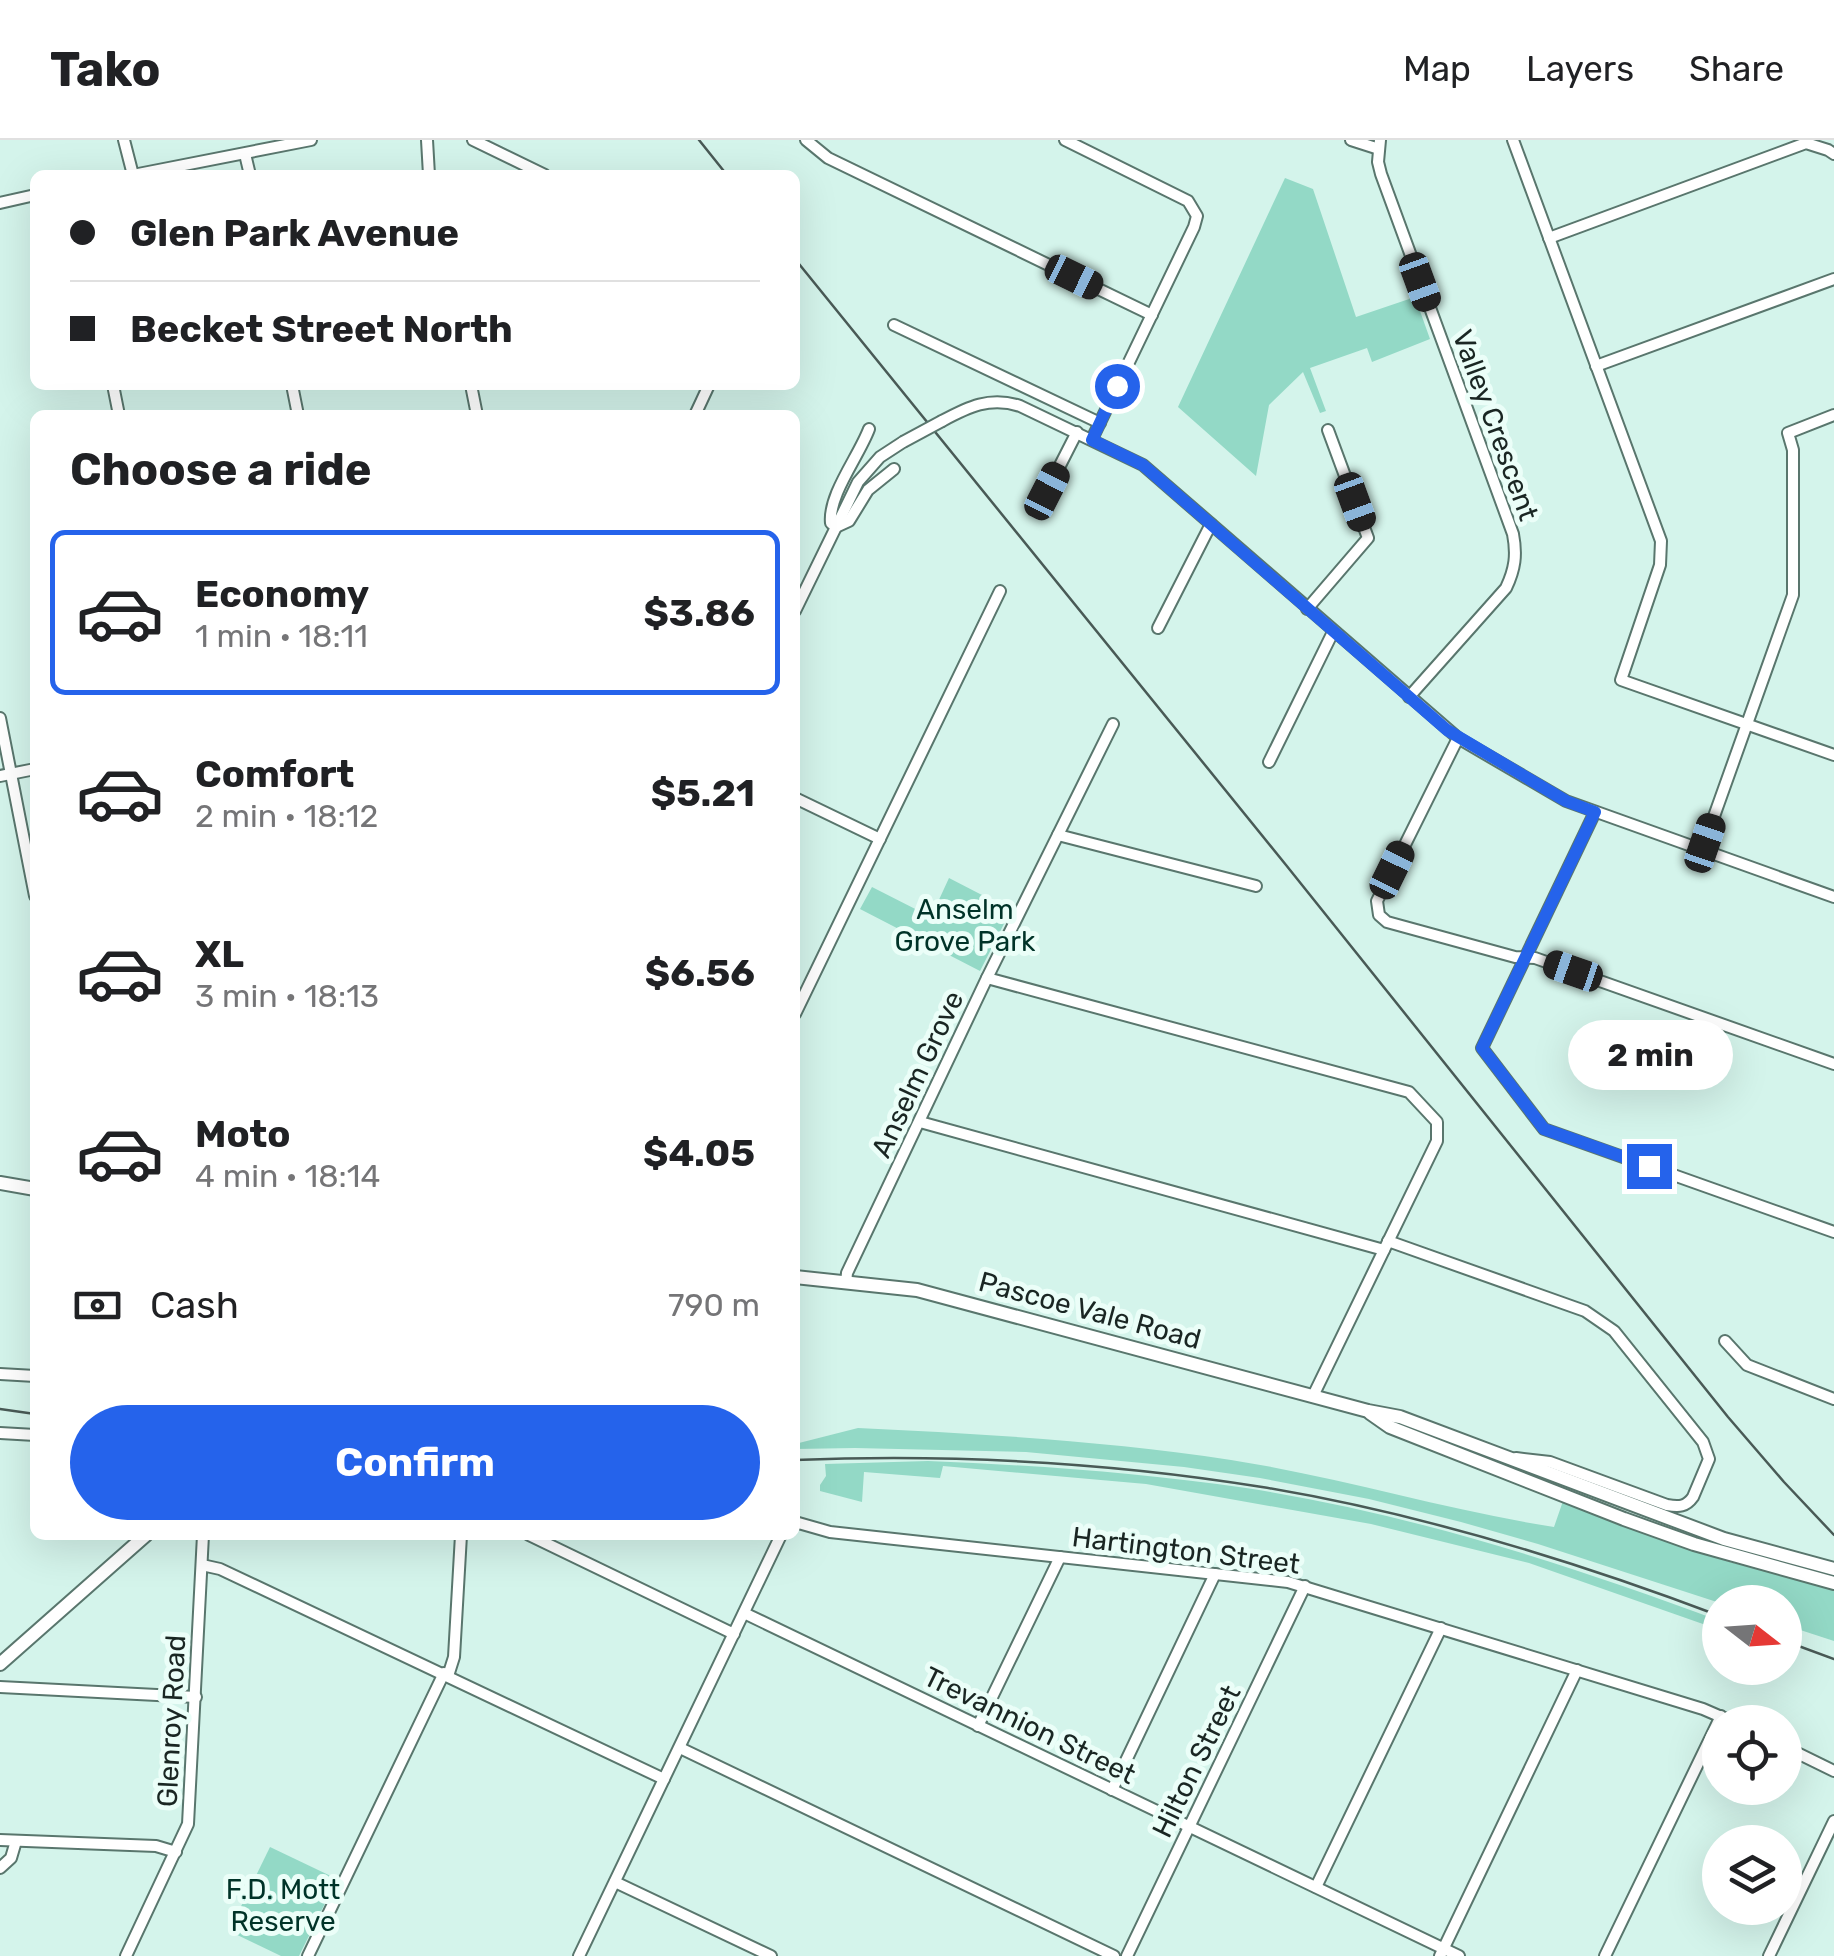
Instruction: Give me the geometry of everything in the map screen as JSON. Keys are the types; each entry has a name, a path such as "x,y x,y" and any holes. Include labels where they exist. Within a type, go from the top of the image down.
{"main road":[{"path":"0,1184 30,1188"},
{"name":"Pascoe Vale Road","path":"800,1278 948,1297 1368,1412 1400,1417 1724,1540 1834,1570"},
{"name":"Pascoe Vale Road","path":"1368,1412 1390,1427 1642,1526 1834,1582"},
{"path":"0,1664 140,1540"}],"street":[{"path":"124,140 132,170"},
{"path":"160,170 245,154 268,144 310,140"},
{"path":"418,140 428,170"},
{"path":"427,140 428,170"},
{"path":"473,140 535,170"},
{"path":"806,140 828,158 1152,314"},
{"path":"1064,140 1188,200 1197,216 1092,440"},
{"path":"1351,140 1379,145"},
{"path":"1513,140 1661,541 1660,565 1621,680 1834,755"},
{"path":"1549,238 1806,143 1834,154"},
{"name":"Valley Crescent","path":"1379,145 1381,174 1514,534 1516,551 1514,572 1506,588 1409,697"},
{"path":"245,154 249,170"},
{"path":"0,202 30,196"},
{"path":"1596,366 1834,279"},
{"path":"894,325 1100,422"},
{"path":"800,601 864,473 903,442 942,421 975,404 1003,401 1143,465 1458,738 1566,801 1834,898"},
{"path":"1702,850 1794,595 1793,450 1788,433 1834,415"},
{"path":"836,527 830,520 831,511 869,429"},
{"path":"1308,609 1368,538 1328,430"},
{"path":"1047,491 1077,432"},
{"path":"836,527 849,521 873,484 894,469"},
{"path":"1158,628 1210,524"},
{"path":"800,1004 1000,591"},
{"path":"1269,762 1334,632"},
{"path":"0,718 6,775 30,875"},
{"name":"Anselm Grove","path":"846,1283 846,1273 987,978 1114,724"},
{"path":"1458,738 1377,901 1379,914 1388,922 1554,964 1834,1064"},
{"path":"800,800 880,840"},
{"path":"1595,812 1482,1048 1544,1129 1834,1232"},
{"path":"1058,835 1256,886"},
{"path":"987,978 1409,1092 1436,1122 1437,1141 1313,1396"},
{"path":"920,1122 1386,1246 1585,1311 1614,1331 1702,1442 1709,1459 1693,1496 1684,1505 1667,1505 1550,1462 1509,1458"},
{"path":"1725,1341 1751,1367 1834,1399"},
{"path":"0,1374 30,1376"},
{"path":"0,1433 30,1435"},
{"name":"Hartington Street","path":"800,1523 830,1532 1304,1586 1702,1710"},
{"name":"Glenroy Road","path":"126,1956 188,1824 203,1540"},
{"path":"308,1956 454,1657 461,1540"},
{"path":"540,1540 734,1634"},
{"path":"580,1956 779,1540"},
{"path":"978,1726 1060,1557"},
{"path":"202,1565 220,1569 664,1779"},
{"path":"1112,1790 1215,1574"},
{"name":"Hilton Street","path":"1127,1956 1304,1586"},
{"name":"Trevannion Street","path":"744,1614 1316,1887 1442,1952 1459,1956"},
{"path":"1316,1887 1441,1628"},
{"path":"1442,1952 1577,1670"},
{"path":"0,1687 196,1696"},
{"path":"680,1748 1114,1956"},
{"path":"1605,1956 1702,1755"},
{"path":"1802,1756 1834,1771"},
{"path":"1768,1956 1834,1821"},
{"path":"0,1840 156,1846 176,1852"},
{"path":"0,1868 11,1858 16,1841"},
{"path":"615,1882 771,1956"}],"green space":[{"path":"1285,178 1313,189 1356,317 1415,297 1430,339 1372,362 1367,348 1310,368 1326,411 1320,413 1303,372 1269,405 1256,476 1178,407"},
{"name":"Anselm Grove Park","path":"949,878 1011,910 980,971 860,909 872,887 931,917"},
{"path":"858,1428 1045,1439 1185,1453 1272,1467 1554,1527 1563,1501 1730,1562 1834,1589 1834,1641 1802,1631 1802,1585 1702,1585 1702,1597 1461,1522 1260,1478 1026,1452 800,1449 800,1443"},
{"path":"928,1461 1048,1467 1167,1478 1307,1499 1486,1542 1702,1615 1702,1624 1529,1563 1371,1524 1146,1484 943,1466 940,1478 864,1472 862,1502 820,1491 826,1476 825,1464"},
{"name":"F.D. Mott Reserve","path":"270,1847 337,1879 299,1956 281,1956 229,1931"}],"railway":[{"path":"699,140 723,170"},
{"path":"800,265 1728,1417 1834,1535"},
{"path":"0,1409 30,1413"},
{"path":"800,1460 1029,1462 1146,1471 1262,1487 1437,1524 1608,1576 1702,1610"},
{"path":"1802,1647 1834,1659"}],"route":[{"path":"1117,386 1092,440 1143,465 1458,738 1566,801 1595,812 1482,1048 1544,1129 1649,1166"}]}
